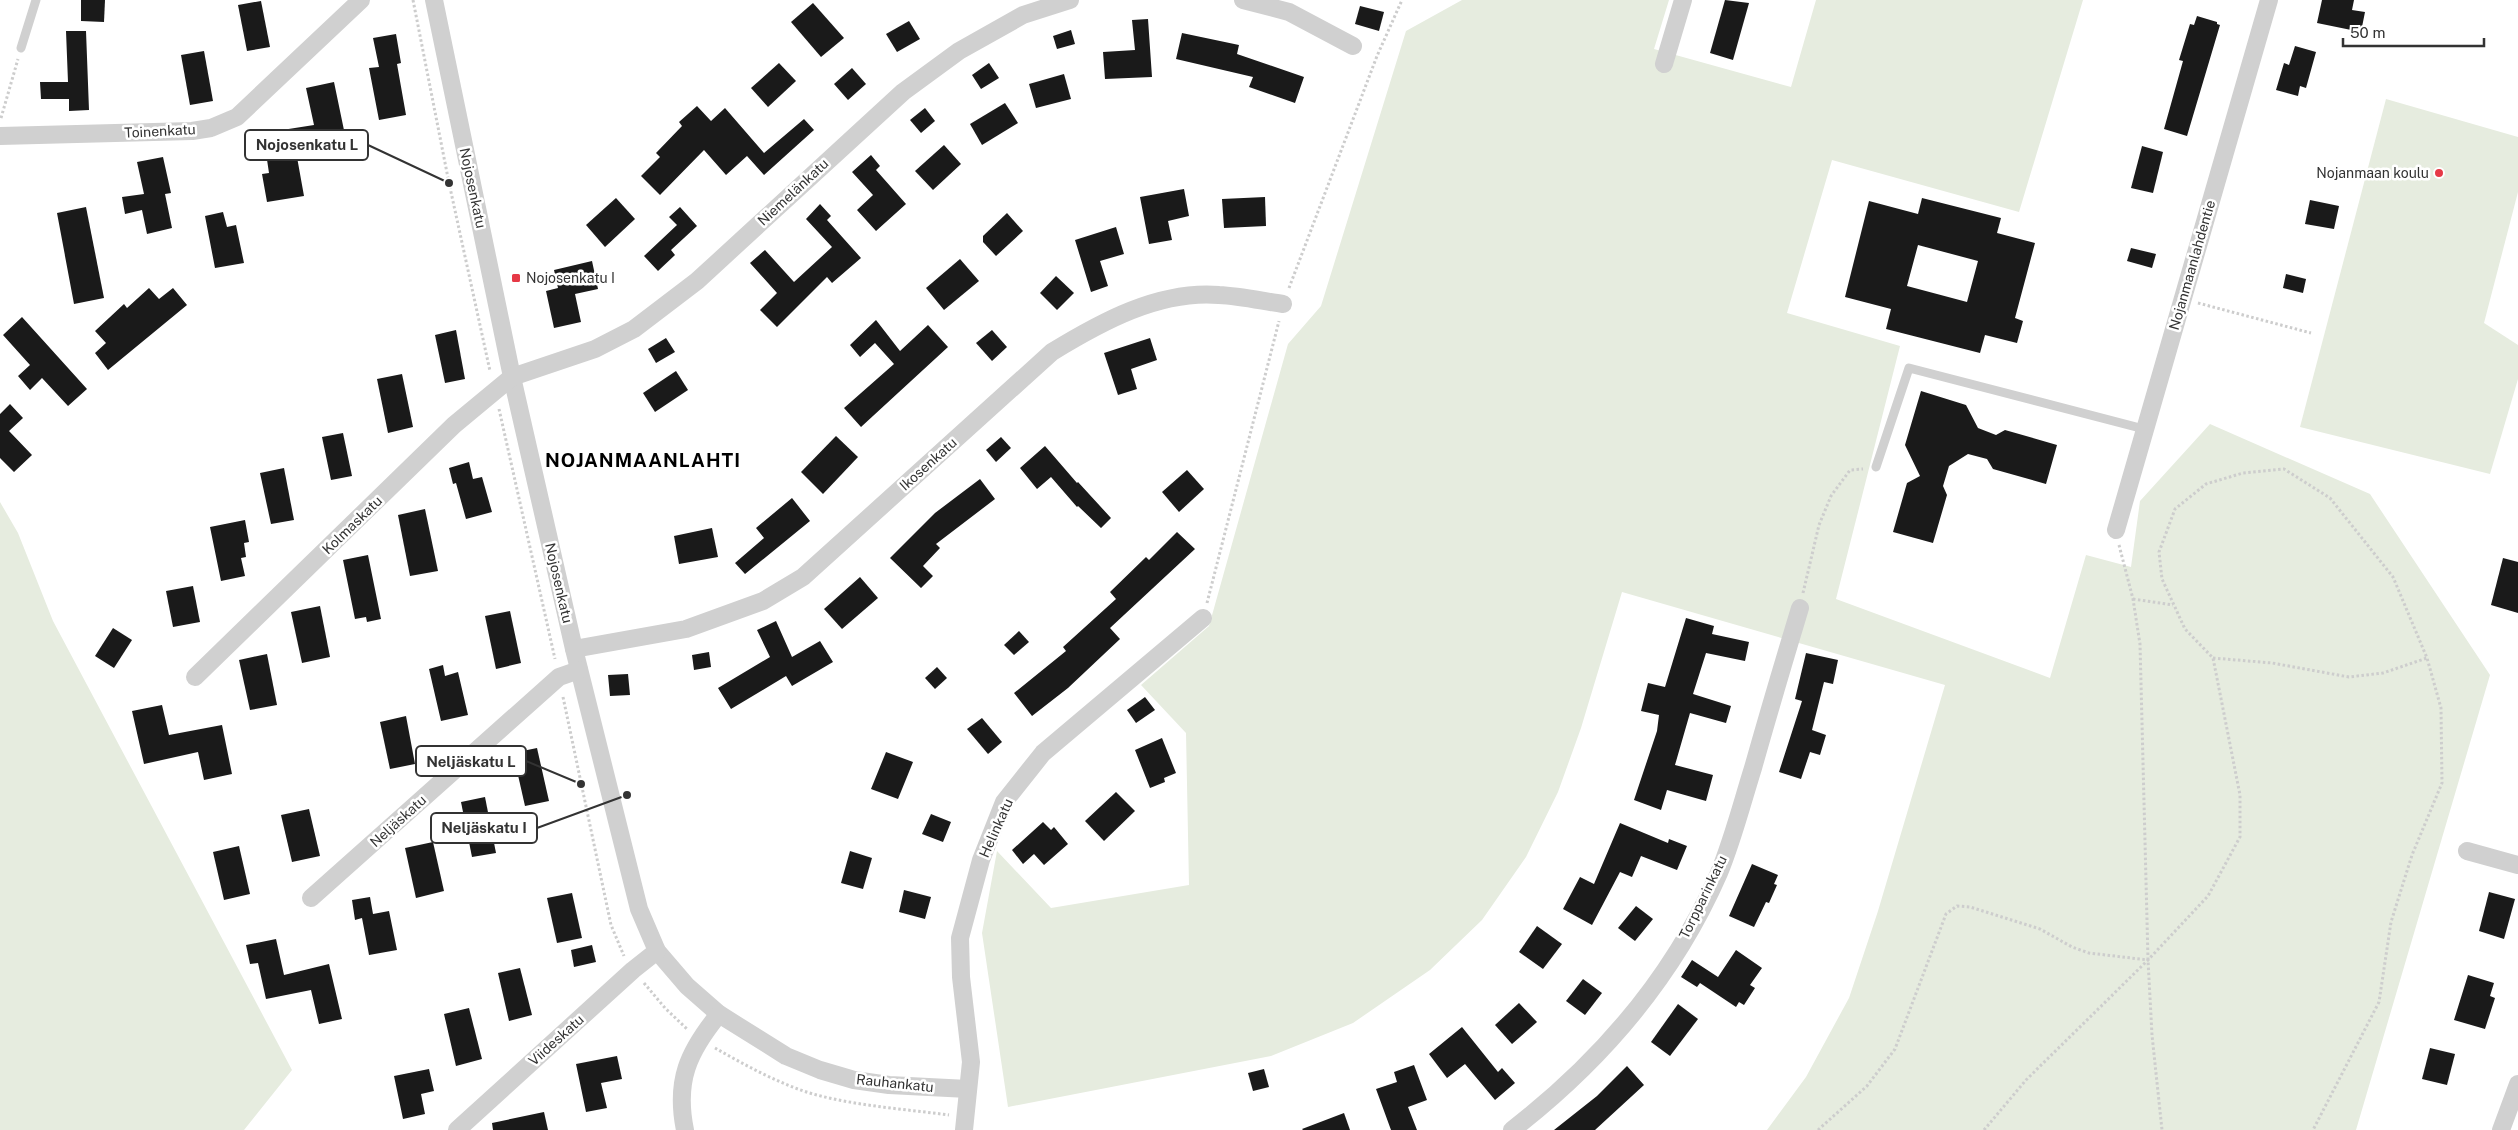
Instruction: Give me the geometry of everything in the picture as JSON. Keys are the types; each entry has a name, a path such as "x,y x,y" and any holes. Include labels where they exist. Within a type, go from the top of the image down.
{"street":[{"name":"Toinenkatu","path":"0,136 192,131 211,128 237,117 361,0"},
{"name":"Nojosenkatu","path":"434,0 512,377 574,649 634,890 656,951 687,986 719,1014"},
{"name":"Niemelänkatu","path":"512,377 595,349 634,329 697,281 903,92 959,51 1023,15 1070,0"},
{"path":"1243,0 1289,12 1352,46"},
{"path":"1664,64 1683,0"},
{"name":"Nojanmaanlahdentie","path":"2116,530 2269,0"},
{"name":"Ikosenkatu","path":"574,649 686,629 763,601 803,577 1052,352 1094,326 1137,308 1175,297 1217,294 1283,304"},
{"name":"Kolmaskatu","path":"195,677 454,425 512,377"},
{"name":"Torpparinkatu","path":"1512,1130 1553,1098 1596,1057 1636,1012 1695,919 1719,872 1736,823 1800,608"},
{"name":"Helinkatu","path":"964,1130 971,1062 961,977 960,938 981,860 1004,802 1043,753 1203,618"},
{"name":"Neljäskatu","path":"311,898 559,677 579,670"},
{"path":"2467,851 2518,866"},
{"name":"Viideskatu","path":"457,1130 656,951"},
{"path":"685,1130 680,1106 683,1078 698,1039 719,1014"},
{"name":"Rauhankatu","path":"719,1014 786,1056 820,1070 854,1080 889,1085 968,1089"},
{"path":"2501,1130 2518,1084"}],"lane":[{"path":"21,48 36,0"},
{"path":"1876,467 1909,368 2144,429"}],"path":[{"path":"0,121 21,48"},
{"path":"2195,302 2312,333"},
{"path":"1800,608 1818,525 1831,496 1850,470 1876,467"},
{"path":"1984,1130 2026,1080 2148,960 2208,896 2240,837 2240,795 2213,658 2185,629 2162,579 2159,552 2175,509 2206,484 2243,474 2284,469 2330,498 2393,577 2427,658 2441,708 2442,783 2412,855 2391,922 2379,1002 2314,1130"},
{"path":"2116,530 2133,600 2140,644 2148,960 2154,1064 2162,1130"},
{"path":"2133,600 2174,605"},
{"path":"2213,658 2272,664 2349,677 2383,673 2427,658"},
{"path":"1818,1130 1867,1086 1895,1049 1946,914 1957,906 1970,907 2040,928 2072,947 2088,953 2148,960"}],"shaded area":[{"path":"1462,0 1669,0 1654,49 1791,87 1816,0 2083,0 2019,212 1832,160 1787,313 1900,346 1836,599 2050,678 2086,555 2131,567 2140,501 2210,424 2370,494 2490,675 2356,1130 1767,1130 1806,1077 1849,998 1878,911 1945,685 1622,592 1581,728 1558,792 1526,857 1482,920 1430,970 1353,1023 1271,1056 1008,1107 982,933 997,851 1051,908 1189,885 1186,733 1141,685 1209,626 1288,344 1321,306 1406,31"},
{"name":"Nojanmaan koulu","path":"2386,99 2518,137 2518,192 2484,323 2518,345 2518,379 2490,474 2300,427"},
{"path":"0,502 18,533 53,621 292,1070 244,1130 0,1130"}],"building":[{"path":"81,0 105,0 104,22 81,21"},
{"path":"1725,0 1749,3 1733,60 1710,53"},
{"path":"2322,0 2354,0 2352,10 2365,12 2361,32 2317,23"},
{"path":"261,1 270,47 247,51 238,5"},
{"path":"813,3 844,38 821,57 791,22"},
{"path":"1360,6 1384,12 1379,31 1355,24"},
{"path":"2197,16 2217,22 2220,25 2187,136 2164,129 2183,61 2179,60 2190,24 2194,25"},
{"path":"1148,19 1152,77 1105,79 1103,52 1135,50 1132,20"},
{"path":"909,21 920,39 897,52 886,34"},
{"path":"1071,30 1075,44 1057,49 1053,36"},
{"path":"66,31 86,31 89,110 69,111 69,99 41,99 40,82 68,82"},
{"path":"1182,33 1239,45 1237,54 1304,77 1295,103 1249,87 1253,77 1176,59"},
{"path":"396,34 401,63 397,64 406,115 379,120 369,68 379,67 373,38"},
{"path":"2295,46 2316,52 2306,88 2300,86 2298,96 2276,90 2284,63 2289,65"},
{"path":"204,51 213,101 190,105 181,55"},
{"path":"779,63 796,81 768,107 751,88"},
{"path":"989,63 999,78 981,89 972,75"},
{"path":"852,68 866,84 848,100 834,84"},
{"path":"1064,74 1071,99 1036,108 1029,84"},
{"path":"334,82 345,135 295,146 304,196 267,202 262,174 269,173 263,133 314,125 306,88"},
{"path":"1005,103 1018,123 982,145 970,124"},
{"path":"697,106 711,121 725,108 764,153 804,119 814,130 764,175 747,156 726,175 704,150 660,195 641,176 660,157 656,153 682,126 679,122"},
{"path":"925,108 935,121 921,133 910,120"},
{"path":"944,145 961,164 933,190 915,171"},
{"path":"2142,146 2163,152 2153,193 2131,188"},
{"path":"871,155 880,166 876,170 906,204 876,231 857,210 873,195 852,172"},
{"path":"163,157 171,193 165,194 172,228 147,234 142,210 125,214 122,197 144,194 137,162"},
{"path":"1184,189 1189,216 1168,221 1172,240 1149,244 1140,197"},
{"path":"1265,197 1266,226 1224,228 1222,199"},
{"path":"616,198 635,219 605,247 586,225"},
{"path":"1922,198 2001,218 1997,233 2035,243 2015,318 2023,321 2017,343 1985,335 1980,353 1886,329 1891,309 1845,297 1869,201 1918,214","holes":["1918,245 1978,261 1967,302 1907,286"]},
{"path":"2310,200 2339,206 2334,229 2305,224"},
{"path":"820,204 831,216 827,220 861,258 832,283 827,277 777,327 760,310 777,293 750,263 765,250 794,282 832,247 806,219"},
{"path":"86,207 104,298 74,304 57,213"},
{"path":"680,207 697,226 671,250 675,255 658,271 644,256 677,225 669,217"},
{"path":"223,212 227,227 236,225 244,263 215,268 205,216"},
{"path":"1007,213 1023,231 996,256 983,242 983,236"},
{"path":"1116,227 1124,254 1100,261 1108,286 1091,292 1075,240"},
{"path":"2131,248 2156,254 2152,268 2127,261"},
{"path":"960,259 979,281 944,310 926,288"},
{"path":"592,261 598,289 575,294 581,322 554,328 546,291 558,288 554,270"},
{"path":"2286,274 2306,279 2303,293 2283,288"},
{"path":"1056,276 1074,293 1057,310 1040,293"},
{"path":"149,288 159,299 173,288 187,305 108,370 95,353 106,343 95,331 124,304 127,308"},
{"path":"22,317 87,389 68,406 42,378 30,390 18,376 30,365 3,335"},
{"path":"876,320 900,351 928,325 948,347 861,427 844,408 894,364 875,343 860,357 850,345"},
{"path":"456,330 465,379 445,383 435,335"},
{"path":"992,330 1007,347 992,361 976,343"},
{"path":"666,338 675,352 656,363 648,349"},
{"path":"1150,338 1157,360 1131,369 1137,389 1118,395 1104,353"},
{"path":"676,371 688,390 655,412 643,393"},
{"path":"402,374 413,427 388,433 377,379"},
{"path":"1921,391 1966,405 1978,428 1996,435 2005,430 2057,445 2046,484 1993,469 1987,459 1968,454 1949,466 1943,486 1947,495 1933,543 1893,532 1907,483 1920,476 1905,445"},
{"path":"10,404 23,418 9,431 32,455 14,472 0,458 0,414"},
{"path":"343,433 352,476 331,480 322,437"},
{"path":"836,436 858,457 823,494 801,472"},
{"path":"1001,437 1011,448 996,462 986,450"},
{"path":"1045,446 1111,518 1101,528 1077,507 1051,477 1037,489 1020,468"},
{"path":"469,462 473,479 482,477 492,512 466,519 456,483 453,484 449,468"},
{"path":"284,468 294,520 271,524 260,473"},
{"path":"1187,470 1204,489 1179,512 1162,492"},
{"path":"980,479 995,499 936,544 940,548 923,566 933,576 921,588 890,558 935,513"},
{"path":"792,498 810,521 745,574 735,563 764,538 756,528"},
{"path":"425,509 438,571 410,576 398,515"},
{"path":"245,520 249,542 244,543 246,557 241,558 245,576 221,581 210,527"},
{"path":"712,528 718,557 679,564 674,536"},
{"path":"1177,532 1195,549 1110,628 1120,639 1068,688 1032,716 1014,693 1066,651 1063,647 1116,599 1110,592 1146,557 1149,560"},
{"path":"368,555 381,619 367,622 366,617 355,619 343,560"},
{"path":"2503,558 2518,562 2518,613 2491,605"},
{"path":"860,577 878,598 842,629 824,609"},
{"path":"193,586 200,622 173,627 166,591"},
{"path":"320,606 330,657 302,663 291,612"},
{"path":"510,611 521,663 496,669 485,616"},
{"path":"1686,618 1714,626 1712,634 1749,642 1745,661 1706,653 1693,694 1731,706 1726,723 1690,713 1675,765 1713,775 1706,801 1667,790 1661,810 1634,800 1657,731 1659,715 1641,711 1648,683 1665,687"},
{"path":"776,621 792,657 820,641 833,662 792,686 786,676 731,709 718,688 770,657 757,630"},
{"path":"113,628 132,640 114,668 95,656"},
{"path":"1019,631 1029,642 1014,655 1004,645"},
{"path":"709,652 711,667 694,670 692,655"},
{"path":"1806,653 1838,660 1833,684 1824,682 1812,730 1826,735 1820,755 1810,752 1801,779 1779,772 1802,701 1795,699"},
{"path":"267,654 277,705 250,710 239,660"},
{"path":"443,665 445,676 458,672 468,715 441,721 429,669"},
{"path":"937,667 947,678 935,689 925,678"},
{"path":"628,674 630,695 610,696 608,675"},
{"path":"1145,697 1155,710 1136,723 1127,710"},
{"path":"162,705 169,735 222,725 232,774 204,780 198,752 144,764 132,711"},
{"path":"406,716 415,764 390,769 380,722"},
{"path":"982,718 1002,742 988,754 967,729"},
{"path":"1162,738 1176,773 1164,778 1165,782 1150,788 1135,750"},
{"path":"537,748 549,801 525,806 513,753"},
{"path":"886,752 913,762 898,799 871,789"},
{"path":"1116,792 1135,811 1104,841 1085,821"},
{"path":"485,797 496,853 472,857 461,802"},
{"path":"309,809 320,856 292,862 281,815"},
{"path":"931,814 951,822 943,842 922,834"},
{"path":"1043,822 1051,830 1054,827 1068,844 1044,865 1034,854 1023,864 1012,850"},
{"path":"1620,823 1668,843 1669,839 1687,846 1677,870 1641,856 1632,877 1620,872 1592,925 1563,909 1580,877 1594,884"},
{"path":"433,842 444,891 416,898 405,848"},
{"path":"239,846 250,894 224,900 213,852"},
{"path":"850,851 872,858 863,889 841,883"},
{"path":"1752,864 1778,875 1774,884 1777,885 1769,903 1766,902 1754,927 1729,916"},
{"path":"904,890 931,897 925,919 899,912"},
{"path":"2489,892 2515,899 2504,939 2479,931"},
{"path":"572,893 582,938 557,943 547,898"},
{"path":"370,897 373,914 389,911 397,950 369,955 362,918 355,920 352,900"},
{"path":"1636,906 1653,919 1635,941 1618,928"},
{"path":"1537,926 1562,944 1543,969 1519,952"},
{"path":"276,939 284,975 329,964 342,1019 319,1024 311,990 266,999 258,963 250,964 246,945"},
{"path":"592,945 596,962 574,967 571,950"},
{"path":"1736,950 1762,968 1750,985 1755,988 1744,1005 1739,1002 1736,1007 1700,983 1697,987 1681,977 1692,960 1718,977"},
{"path":"520,968 532,1015 509,1021 498,973"},
{"path":"2468,975 2494,983 2490,996 2495,998 2485,1029 2454,1020"},
{"path":"1583,979 1602,993 1585,1015 1566,1001"},
{"path":"1519,1003 1537,1022 1512,1044 1495,1025"},
{"path":"1678,1004 1698,1019 1670,1056 1651,1042"},
{"path":"469,1008 482,1059 456,1066 444,1014"},
{"path":"1462,1027 1498,1072 1502,1068 1515,1083 1495,1100 1465,1064 1447,1078 1429,1054"},
{"path":"2430,1048 2455,1054 2447,1085 2422,1079"},
{"path":"617,1056 622,1079 601,1083 607,1108 586,1112 576,1064"},
{"path":"1414,1065 1427,1100 1408,1107 1417,1130 1391,1130 1376,1089 1397,1082 1394,1072"},
{"path":"1627,1066 1644,1085 1595,1130 1554,1130 1597,1096"},
{"path":"429,1069 434,1091 421,1094 425,1114 403,1119 394,1076"},
{"path":"1264,1069 1269,1087 1253,1091 1248,1073"},
{"path":"544,1112 548,1130 493,1130 492,1123"},
{"path":"1344,1113 1350,1130 1302,1129"}],"place":[{"name":"Nojanmaan koulu","path":"2439,173"},
{"name":"Nojosenkatu L","path":"449,183"},
{"name":"Nojosenkatu I","path":"516,278"},
{"name":"Neljäskatu L","path":"581,784"},
{"name":"Neljäskatu I","path":"627,795"}],"district":[{"name":"NOJANMAANLAHTI","path":"643,460"}]}
